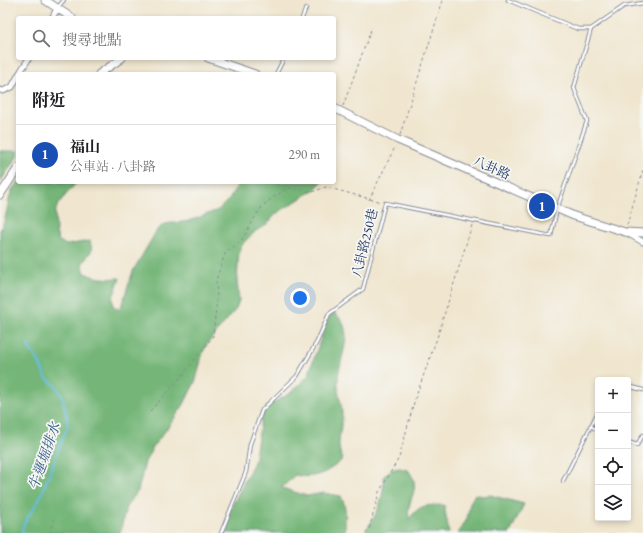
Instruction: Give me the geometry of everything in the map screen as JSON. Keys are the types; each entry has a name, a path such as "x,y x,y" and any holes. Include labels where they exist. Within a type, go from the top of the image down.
{"main road":[{"path":"45,0 57,10 68,16"},
{"path":"102,72 119,60"},
{"path":"214,60 249,72"},
{"name":"八卦路","path":"338,110 398,140 557,209 588,221 625,232"},
{"path":"0,195 16,171"},
{"path":"625,232 643,233"}],"street":[{"path":"53,16 57,10"},
{"path":"21,72 28,60"},
{"path":"0,90 3,91 12,87 16,80"},
{"name":"八卦路","path":"625,232 643,242"}],"lane":[{"path":"57,10 64,0"},
{"path":"508,0 578,29 591,29 624,6 643,3"},
{"path":"303,16 306,8"},
{"path":"557,209 587,121 574,88 591,29"},
{"path":"277,72 283,60"},
{"name":"八卦路250巷","path":"221,533 246,472 250,444 262,410 297,376 317,342 329,314 363,289 385,203 551,236 557,209"},
{"path":"631,387 643,390"},
{"path":"562,481 597,413"},
{"path":"590,426 595,428"},
{"path":"631,443 636,445 643,435"}],"path":[{"path":"370,200 398,140 443,0"},
{"path":"338,110 372,27"},
{"path":"625,232 643,170"},
{"path":"150,411 181,377 213,336 217,298 216,280 226,250 232,248 244,238 264,205 288,188 312,192 326,187 385,203"},
{"path":"366,533 369,530 379,492 399,458 415,399 437,338 473,220"},
{"path":"50,533 54,517"}],"green space":[{"path":"0,151 16,151 16,158 0,182"},
{"path":"17,184 75,184 58,204 55,213 58,240 66,245 90,241 92,250 82,264 85,273 102,278 120,278 113,297 113,306 120,310 133,271 157,230 164,224 189,221 218,210 230,198 238,184 320,184 314,190 277,213 265,226 257,230 244,242 239,251 237,281 239,300 236,309 207,344 203,352 196,380 183,406 154,445 145,462 138,491 126,507 120,533 0,533 0,230 5,219 12,191"},
{"path":"334,313 341,320 345,328 346,336 338,381 338,390 342,409 339,449 343,459 332,468 315,476 295,475 282,488 307,496 323,493 341,496 346,514 344,533 226,533 231,508 254,462 262,414 267,406 289,394 308,376 328,318"},
{"path":"399,468 408,470 414,483 414,489 408,512 409,519 417,510 424,506 444,505 449,533 364,533 377,512 383,493 384,476 391,470"},
{"path":"475,494 482,496 490,495 524,504 510,533 458,533 467,519 470,503"}],"waterway":[{"name":"牛運堀排水","path":"21,533 24,524 40,498 68,425 63,399 57,387 46,378 39,362 27,344"}],"place":[{"name":"福山","path":"542,206"}]}
